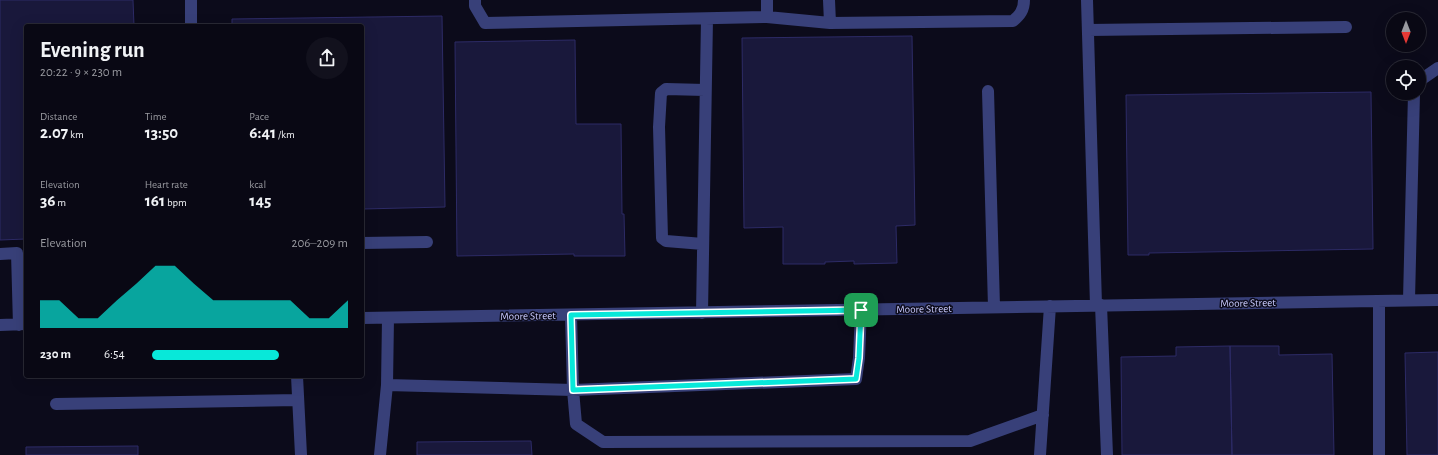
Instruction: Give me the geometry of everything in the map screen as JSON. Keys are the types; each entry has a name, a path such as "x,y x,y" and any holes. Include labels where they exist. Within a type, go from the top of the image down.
{"street":[{"path":"191,0 192,24"},
{"path":"475,0 475,6 485,23 767,17 830,23 1013,21 1021,14 1024,7 1024,0"},
{"path":"767,0 767,17"},
{"path":"829,0 830,23"},
{"path":"1087,0 1098,305 1106,455"},
{"path":"702,313 707,19"},
{"path":"1088,30 1346,27"},
{"path":"1426,76 1438,68"},
{"path":"703,244 666,241 662,238 659,127 661,93 666,89 675,88 705,90"},
{"path":"988,91 994,308"},
{"path":"1409,300 1414,100"},
{"path":"364,243 427,242"},
{"path":"0,254 22,253 22,324 0,325"},
{"name":"Moore Street","path":"364,318 1438,300"},
{"path":"1379,301 1380,455"},
{"path":"1040,455 1050,306"},
{"path":"386,385 573,390 856,379 859,358 861,310"},
{"path":"571,315 573,390 576,424 603,442 970,441 1043,415"},
{"path":"380,455 386,385 388,318"},
{"path":"297,378 301,455"},
{"path":"56,404 298,400"}],"building":[{"path":"0,0 133,0 134,24 24,24 24,239 0,240"},
{"path":"442,16 445,207 364,209 364,24 232,24 232,19"},
{"path":"912,36 915,225 896,226 897,263 854,264 854,261 825,262 825,264 783,264 783,227 744,228 742,38"},
{"path":"575,40 576,124 621,124 622,214 624,214 625,256 574,256 574,254 457,256 455,42"},
{"path":"1371,92 1373,249 1149,253 1149,255 1128,255 1126,95"},
{"path":"1230,346 1232,455 1122,455 1121,357 1176,356 1176,347"},
{"path":"1230,346 1279,346 1279,355 1332,354 1334,455 1232,455"},
{"path":"1438,352 1438,455 1407,455 1405,353"},
{"path":"531,441 532,455 417,455 417,442"},
{"path":"138,446 138,455 26,455 26,447"}],"route":[{"path":"861,310 859,358 856,379 573,390 571,315 861,310"}]}
